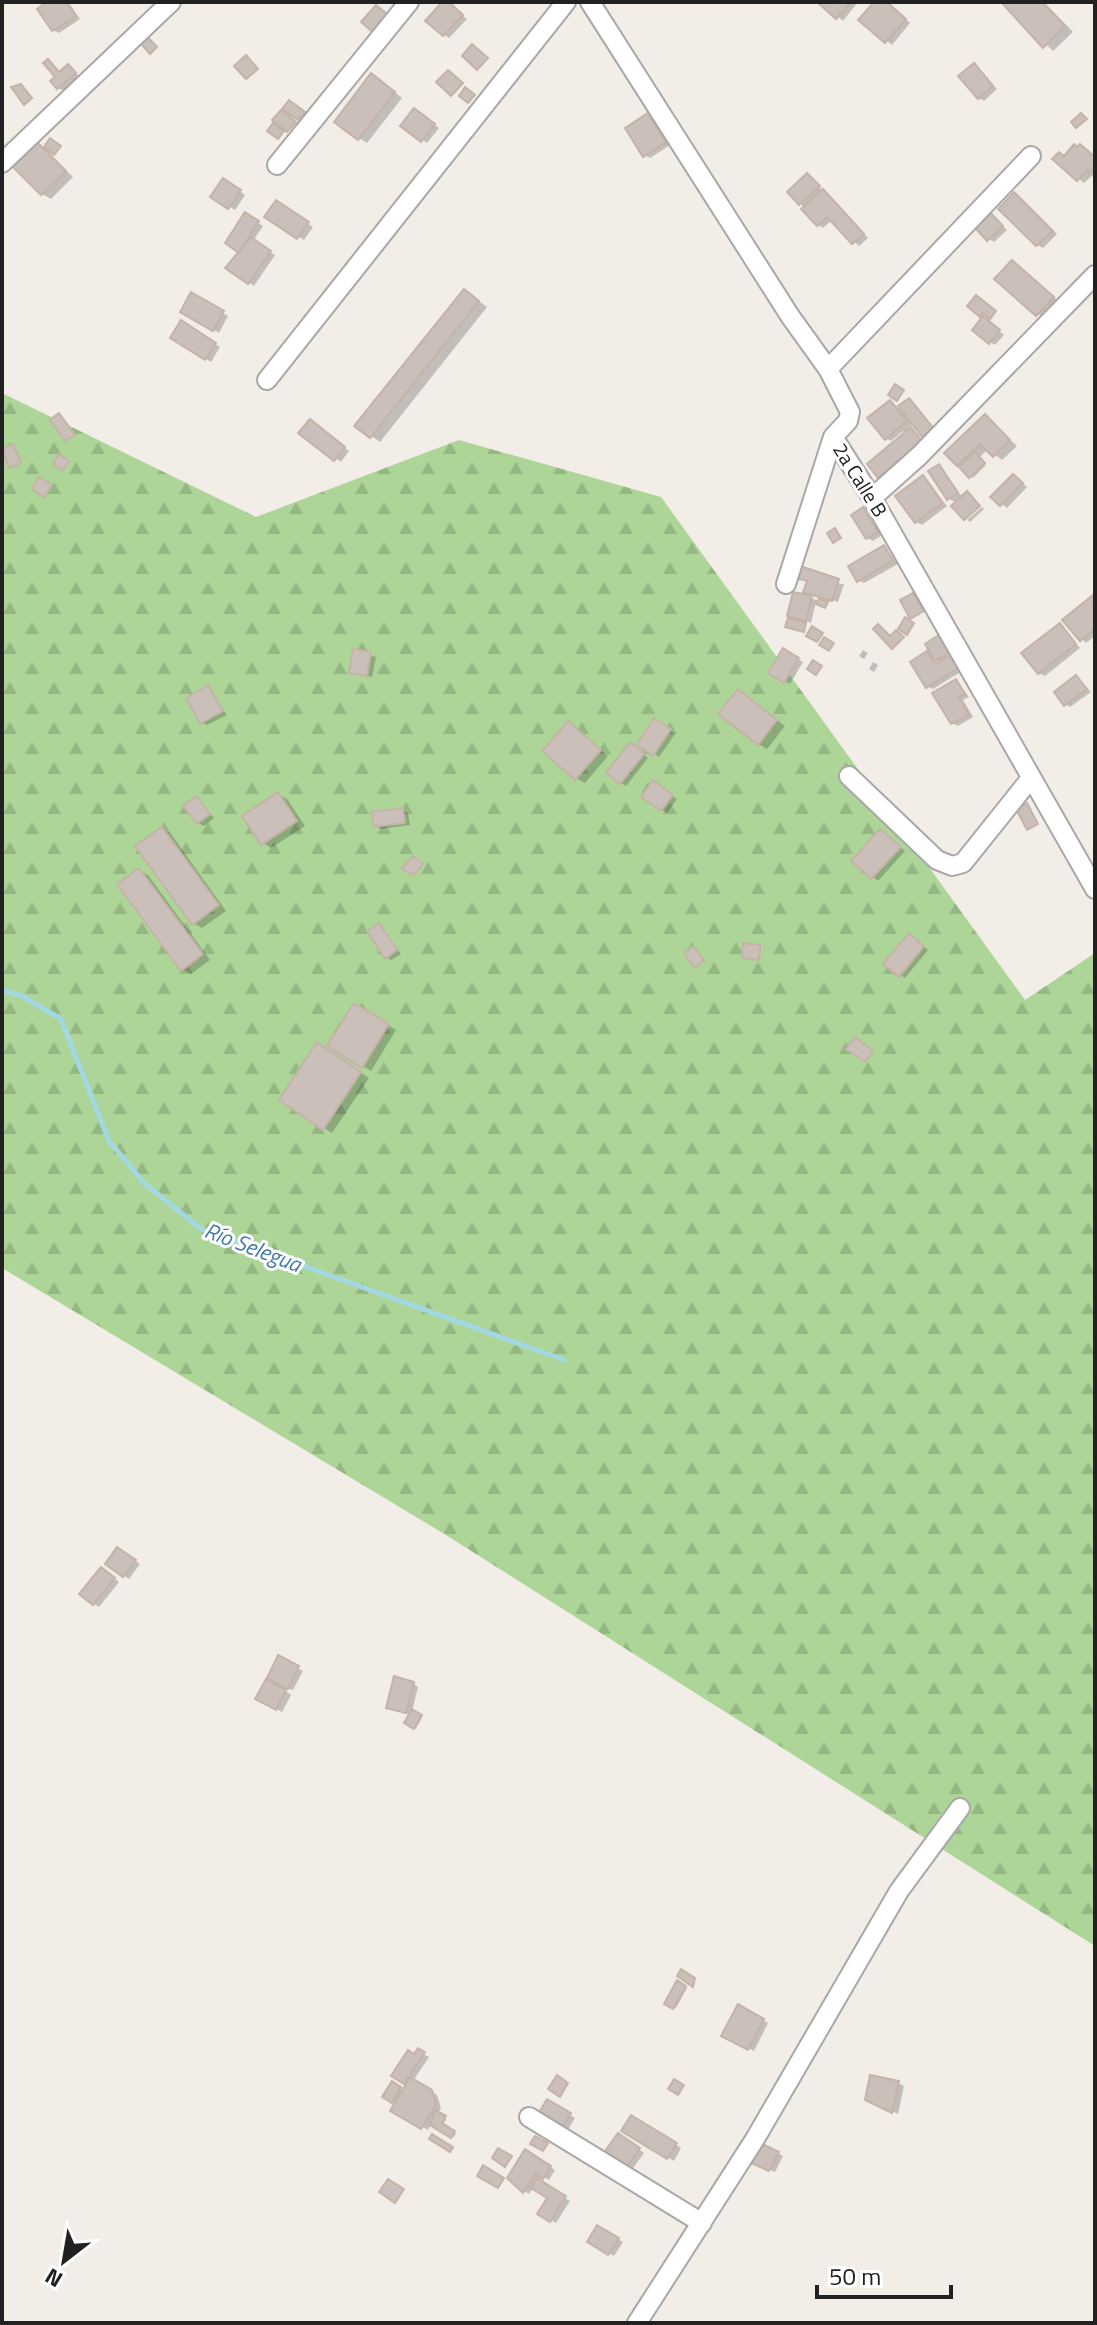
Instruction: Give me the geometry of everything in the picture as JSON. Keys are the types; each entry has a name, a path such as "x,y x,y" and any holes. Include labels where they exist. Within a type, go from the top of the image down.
{"street":[{"path":"2,163 171,2"},
{"path":"277,165 409,2"},
{"path":"267,380 566,2"},
{"name":"2a Calle B","path":"590,2 790,316 828,369 850,412 848,421 833,437 872,498 1095,889"},
{"path":"828,369 1031,156"},
{"path":"872,498 919,456 1095,275"},
{"path":"786,584 833,437"},
{"path":"849,776 937,860 952,866 963,863 1031,778"},
{"path":"637,2323 763,2125 899,1891 960,1808"},
{"path":"529,2117 702,2223"}],"green space":[{"path":"2,393 256,517 459,440 661,497 1025,1000 1095,953 1095,1946 446,1535 2,1268"}],"building":[{"path":"47,2 67,2 76,16 52,31 37,9"},
{"path":"442,2 449,2 463,15 443,36 425,21"},
{"path":"817,2 851,2 836,19"},
{"path":"874,2 887,2 906,19 885,43 858,20"},
{"path":"1001,2 1042,2 1065,26 1043,48"},
{"path":"376,5 392,18 377,36 361,22"},
{"path":"144,33 157,47 150,54 137,39"},
{"path":"472,44 488,58 477,70 462,56"},
{"path":"246,55 258,69 246,79 234,66"},
{"path":"48,59 59,72 68,64 76,73 57,89 50,81 55,77 43,63"},
{"path":"974,63 993,86 978,99 958,76"},
{"path":"448,70 463,83 451,96 436,82"},
{"path":"371,73 395,92 358,140 334,122"},
{"path":"21,84 32,98 24,105 11,87"},
{"path":"465,87 475,95 468,103 459,96"},
{"path":"289,100 305,112 298,120 282,109"},
{"path":"414,108 435,124 421,142 400,126"},
{"path":"281,110 296,122 287,132 272,120"},
{"path":"648,113 666,142 643,157 625,128"},
{"path":"1081,113 1087,119 1076,128 1071,122"},
{"path":"273,123 284,131 278,139 267,131"},
{"path":"50,138 61,146 54,155 44,147"},
{"path":"34,139 66,171 41,195 9,163"},
{"path":"1074,144 1077,147 1080,144 1095,157 1095,167 1091,172 1087,170 1077,181 1052,159 1059,152 1064,156"},
{"path":"807,173 820,186 799,205 787,192"},
{"path":"223,178 241,190 228,209 210,197"},
{"path":"823,189 864,234 852,244 827,217 817,226 801,209"},
{"path":"1014,192 1053,231 1036,246 998,209"},
{"path":"276,200 309,222 297,239 264,217"},
{"path":"986,208 1003,226 987,241 970,222"},
{"path":"245,212 259,221 239,253 225,243"},
{"path":"251,237 271,251 248,284 225,268"},
{"path":"1012,260 1054,297 1036,316 994,279"},
{"path":"464,289 479,301 370,438 354,426"},
{"path":"191,292 224,311 213,331 180,312"},
{"path":"976,295 996,311 990,319 983,313 980,317 967,306"},
{"path":"983,316 1000,330 989,344 972,330"},
{"path":"181,320 216,343 205,360 170,338"},
{"path":"895,384 904,390 897,401 888,395"},
{"path":"909,398 934,429 923,438 898,406"},
{"path":"890,400 907,421 885,440 867,418"},
{"path":"59,413 75,435 65,441 50,420"},
{"path":"985,414 1010,440 993,457 980,444 957,466 944,453"},
{"path":"310,419 345,447 334,461 298,433"},
{"path":"911,427 922,441 878,478 867,464"},
{"path":"13,444 21,463 9,468 2,449"},
{"path":"975,452 985,463 969,478 959,467"},
{"path":"59,454 69,461 62,471 53,464"},
{"path":"939,464 958,493 947,500 928,471"},
{"path":"1013,474 1023,483 1000,506 990,497"},
{"path":"923,475 943,503 915,523 895,496"},
{"path":"39,477 52,485 44,497 32,489"},
{"path":"967,491 980,506 964,520 951,506"},
{"path":"863,507 878,532 866,539 851,515"},
{"path":"835,528 841,538 833,543 827,533"},
{"path":"884,545 893,560 857,582 848,566"},
{"path":"800,566 839,579 832,601 803,592 807,581 796,578"},
{"path":"793,592 812,596 806,621 787,616"},
{"path":"913,593 924,611 910,619 900,600"},
{"path":"1093,595 1095,629 1080,641 1062,620"},
{"path":"819,598 828,602 825,608 816,604"},
{"path":"905,617 914,623 907,635 898,629"},
{"path":"788,618 806,623 804,632 785,627"},
{"path":"1060,623 1076,644 1038,674 1021,653"},
{"path":"878,624 890,636 896,630 904,637 892,649 873,629"},
{"path":"812,626 823,633 817,642 806,636"},
{"path":"939,635 950,652 935,661 925,644"},
{"path":"824,637 834,643 829,651 819,645"},
{"path":"783,648 799,658 784,683 768,673"},
{"path":"353,649 371,652 367,676 349,673"},
{"path":"927,651 935,664 950,655 958,668 926,688 910,662"},
{"path":"813,660 822,666 816,675 807,669"},
{"path":"1076,675 1087,689 1064,706 1054,692"},
{"path":"956,679 965,694 959,697 969,714 951,724 932,693"},
{"path":"208,685 223,711 200,724 186,698"},
{"path":"738,689 777,720 758,745 718,714"},
{"path":"654,718 671,729 653,756 637,745"},
{"path":"568,721 601,750 575,780 542,751"},
{"path":"630,742 644,754 620,784 606,773"},
{"path":"653,780 673,795 661,811 641,797"},
{"path":"278,792 297,821 261,845 242,816"},
{"path":"196,796 210,814 197,824 183,806"},
{"path":"1027,803 1038,824 1027,830 1016,809"},
{"path":"403,808 405,823 374,827 371,812"},
{"path":"162,827 219,905 192,925 135,846"},
{"path":"880,829 901,847 871,879 851,861"},
{"path":"413,856 423,864 414,875 401,869"},
{"path":"139,868 203,954 181,971 117,884"},
{"path":"379,923 397,950 385,959 367,931"},
{"path":"909,933 924,946 899,977 883,964"},
{"path":"743,943 760,945 759,960 742,958"},
{"path":"693,946 704,960 695,968 684,954"},
{"path":"354,1003 389,1024 362,1068 327,1046"},
{"path":"855,1037 873,1051 865,1062 846,1049"},
{"path":"317,1042 361,1072 323,1130 279,1100"},
{"path":"117,1547 136,1560 123,1577 105,1564"},
{"path":"101,1567 115,1578 93,1605 79,1594"},
{"path":"278,1655 299,1666 288,1689 267,1678"},
{"path":"394,1676 414,1682 406,1713 386,1708"},
{"path":"266,1679 286,1690 276,1710 255,1699"},
{"path":"412,1709 422,1715 414,1729 404,1723"},
{"path":"681,1969 695,1978 693,1987 677,1976"},
{"path":"677,1980 686,1986 673,2009 664,2004"},
{"path":"738,2004 764,2019 748,2050 721,2036"},
{"path":"418,2048 425,2052 404,2084 391,2076 408,2050 414,2054"},
{"path":"557,2075 568,2083 560,2097 548,2089"},
{"path":"870,2075 899,2081 892,2113 865,2100"},
{"path":"410,2077 432,2090 436,2104 421,2129 390,2111"},
{"path":"674,2079 684,2085 678,2095 668,2089"},
{"path":"392,2081 401,2087 392,2103 382,2097"},
{"path":"547,2099 571,2113 561,2130 537,2116"},
{"path":"435,2110 446,2116 442,2123 455,2131 451,2138 430,2125"},
{"path":"631,2115 677,2143 667,2159 621,2131"},
{"path":"618,2133 640,2148 624,2170 603,2154"},
{"path":"432,2134 453,2147 450,2152 429,2139"},
{"path":"535,2136 548,2143 543,2151 530,2144"},
{"path":"760,2143 779,2152 769,2171 751,2163"},
{"path":"498,2148 512,2156 505,2167 492,2158"},
{"path":"525,2149 551,2166 543,2179 535,2174 523,2193 507,2178"},
{"path":"483,2165 504,2178 498,2188 477,2176"},
{"path":"537,2178 566,2196 550,2222 537,2214 547,2198 531,2188"},
{"path":"388,2179 404,2189 395,2203 379,2192"},
{"path":"597,2225 619,2238 608,2255 587,2242"}],"waterway":[{"name":"Río Selegua","path":"2,990 22,996 61,1019 109,1141 144,1183 201,1229 564,1360"}]}
